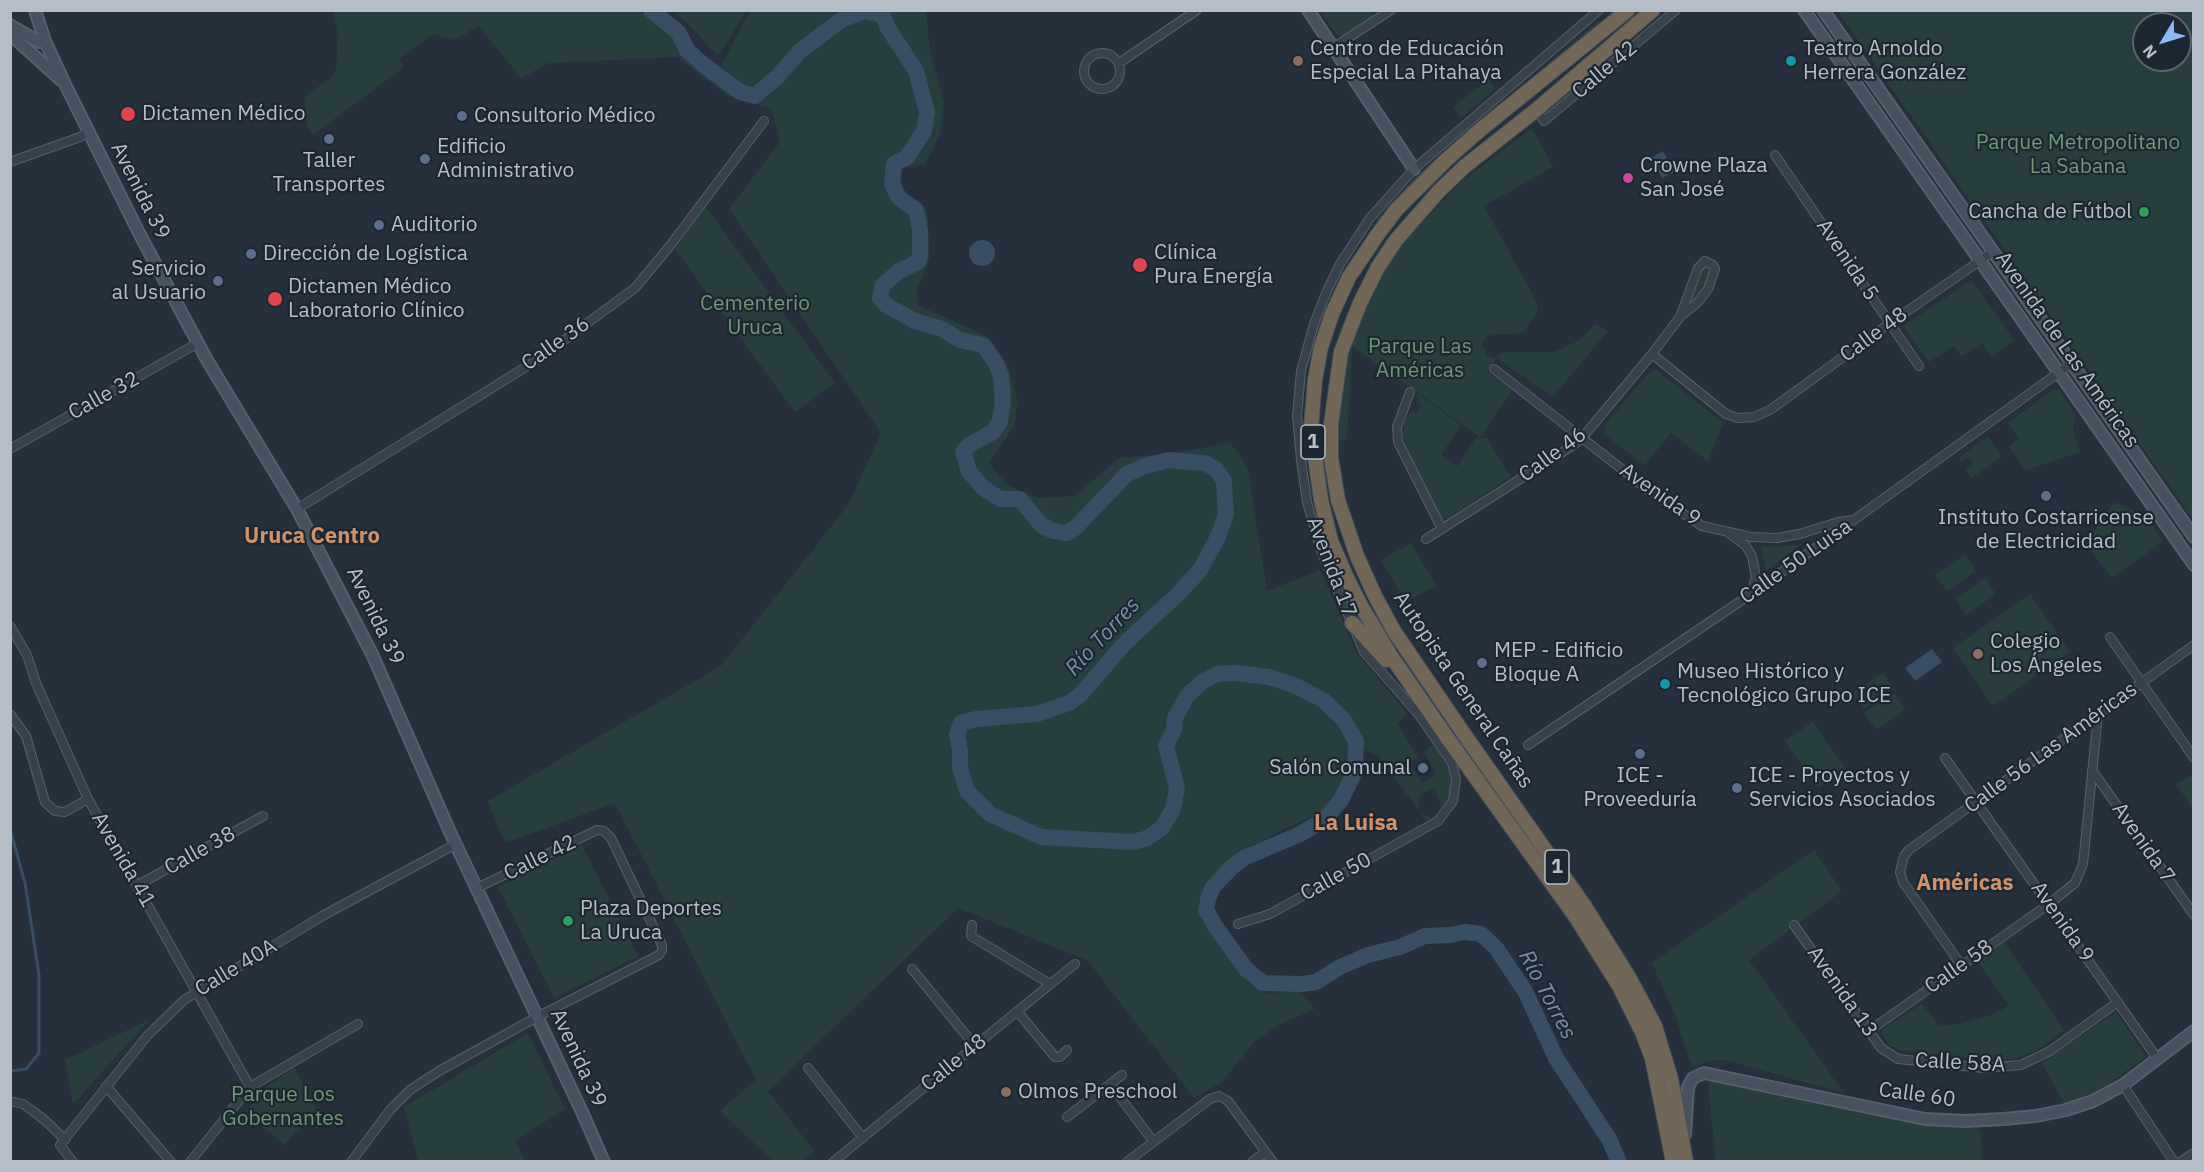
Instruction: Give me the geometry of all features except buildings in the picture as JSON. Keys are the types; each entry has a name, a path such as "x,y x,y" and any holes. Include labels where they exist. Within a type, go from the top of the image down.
{"highway":[{"name":"Autopista General Cañas","path":"1653,10 1536,110 1479,154 1410,222 1378,267 1359,303 1341,352 1335,382 1331,457 1338,500 1357,556 1394,631 1584,905 1630,979 1655,1026 1671,1079 1681,1159"},
{"name":"Autopista General Cañas","path":"1627,11 1480,130 1396,210 1350,277 1332,314 1321,348 1315,380 1311,429 1321,500 1331,540 1360,604 1417,695 1575,916 1619,986 1652,1058 1681,1159"},
{"path":"1352,623 1417,695"}],"main road":[{"name":"Avenida 39","path":"35,10 45,41 64,82 138,231 198,343 297,509 372,654 456,844 604,1161"},
{"path":"1308,10 1414,169"},
{"name":"Avenida de Las Américas","path":"1804,10 2193,565"},
{"name":"Avenida de Las Américas","path":"1822,10 1994,251 2193,537"},
{"path":"10,25 39,42 45,41"},
{"path":"10,34 64,82"},
{"name":"Calle 60","path":"1681,1159 1688,1087 1693,1078 1704,1072 1924,1119 1966,1121 2036,1116 2066,1110 2093,1101 2122,1085 2193,1031"}],"street":[{"path":"1119,63 1197,10"},
{"path":"1334,47 1391,10"},
{"name":"Avenida 17","path":"1452,763 1420,716 1364,652 1321,551 1307,502 1301,460 1297,416 1301,371 1321,306 1340,264 1370,218 1414,169 1599,10"},
{"name":"Calle 42","path":"1536,110 1544,121 1676,10"},
{"path":"1098,53 1112,56 1119,63 1120,75 1114,85 1109,88 1097,89 1091,86 1084,76 1088,59 1098,53"},
{"name":"Calle 36","path":"297,509 537,360 635,288 765,121"},
{"path":"10,162 88,132"},
{"name":"Avenida 5","path":"1775,155 1919,366"},
{"name":"Calle 48","path":"1652,354 1726,414 1738,418 1754,417 1770,410 1994,251"},
{"name":"Calle 46","path":"1426,539 1582,438 1652,354 1680,316 1704,296 1713,276 1715,269 1713,265 1705,261 1701,264 1680,316"},
{"name":"Calle 32","path":"10,449 198,343"},
{"path":"2058,373 2072,363"},
{"name":"Avenida 9","path":"1494,369 1676,510 1702,526 1751,537 1777,538 1800,534 1838,522 1855,520"},
{"name":"Calle 50 Luisa","path":"1528,745 1751,594 2058,373"},
{"path":"1410,392 1397,427 1398,442 1442,529"},
{"path":"1728,533 1746,546 1752,556 1756,577 1751,594"},
{"name":"Avenida 41","path":"10,626 27,655 36,683 88,799 250,1087"},
{"path":"2110,637 2193,758"},
{"name":"Calle 56 Las Américas","path":"1961,965 1903,882 1900,863 1909,850 2193,645"},
{"path":"10,714 26,736 45,802 55,811 65,812 88,799"},
{"name":"Calle 58","path":"1869,1031 2049,904 2075,883 2083,864 2098,714"},
{"name":"Avenida 9","path":"1945,758 2157,1058"},
{"name":"Calle 50","path":"1238,924 1270,914 1438,821 1450,808 1456,791 1452,763"},
{"name":"Avenida 7","path":"2092,770 2193,915"},
{"name":"Calle 38","path":"138,885 263,816"},
{"name":"Calle 42","path":"477,888 597,830 604,831 611,838 662,945 659,955 537,1017"},
{"name":"Calle 40A","path":"62,1143 147,1036 184,1000 324,915 456,844"},
{"path":"972,925 971,936 976,940 1050,984"},
{"name":"Avenida 13","path":"1794,925 1881,1048 1892,1057"},
{"name":"Calle 48","path":"833,1161 1075,964"},
{"path":"912,969 975,1046"},
{"name":"Calle 58A","path":"1892,1057 1983,1068 2021,1065 2050,1051 2118,1002"},
{"path":"1017,1011 1055,1057 1060,1057 1067,1050"},
{"path":"351,1161 391,1109 411,1090 440,1071 537,1017"},
{"path":"190,1161 250,1087 358,1024"},
{"path":"808,1068 863,1138"},
{"path":"1067,1117 1122,1075"},
{"path":"1110,1084 1153,1141"},
{"path":"2122,1085 2174,1161"},
{"path":"106,1086 171,1161"},
{"path":"1127,1161 1210,1099 1219,1096 1228,1101 1272,1161"},
{"path":"10,1101 22,1104 48,1123 74,1161"},
{"path":"1252,1161 1265,1152"},
{"path":"2180,1161 2193,1153"}],"green space":[{"path":"333,11 633,11 648,15 674,36 684,52 715,78 750,11 926,11 930,52 944,103 940,135 925,164 902,168 902,188 927,210 930,259 916,292 919,306 989,337 1008,366 1017,398 1015,425 989,463 1007,485 1038,498 1075,496 1119,458 1174,453 1229,443 1239,453 1248,470 1267,591 1320,570 1357,654 1407,713 1397,724 1418,757 1409,763 1422,783 1437,774 1424,753 1433,744 1448,767 1451,787 1444,813 1428,823 1378,755 1349,746 1348,770 1336,793 1321,813 1243,850 1214,877 1198,902 1201,919 1249,983 1268,994 1297,989 1315,1009 1280,1024 1255,1041 1221,1083 1194,1098 1087,960 958,908 768,1091 814,1151 801,1161 773,1161 720,1111 756,1080 615,803 505,843 488,801 721,666 848,505 881,433 729,209 780,142 772,109 728,96 677,57 548,63 522,78 478,26 455,40 433,34 399,59 404,67 313,135 307,125 304,97 333,76 336,68 338,33","holes":["1434,788 1443,813 1430,818 1419,810 1420,794"]},
{"path":"672,11 747,11 718,56 686,22"},
{"path":"1319,11 1370,11 1374,17 1343,36 1336,34"},
{"name":"Parque Metropolitano La Sabana","path":"1838,11 2193,11 2193,520"},
{"path":"1598,21 1601,24 1379,223 1376,220 1415,177"},
{"path":"1489,79 1495,89 1461,118 1453,107"},
{"name":"Parque Las Américas","path":"1532,128 1553,167 1484,206 1535,299 1537,312 1525,330 1518,334 1491,334 1485,338 1482,345 1487,355 1494,359 1503,352 1554,352 1578,341 1596,324 1608,331 1553,397 1497,358 1487,372 1513,390 1480,437 1352,346 1347,439 1334,442 1348,346 1376,283 1397,251 1462,181"},
{"name":"Cementerio Uruca","path":"705,206 835,383 795,412 675,249"},
{"path":"1704,266 1710,269 1697,300 1692,301 1690,297"},
{"path":"1972,280 2014,340 1992,357 1982,343 1962,356 1954,346 1929,362 1903,326"},
{"path":"1655,369 1723,423 1708,461 1671,433 1644,466 1604,433 1606,423 1648,374"},
{"path":"2054,389 2059,390 2075,414 2073,428 2080,452 2025,470 2009,446 2019,439 2008,423"},
{"path":"1416,393 1461,425 1441,455 1458,466 1475,439 1487,438 1511,477 1447,519 1441,517 1408,454 1403,439 1404,423 1408,415 1411,412 1417,413 1421,405 1418,403"},
{"path":"1988,436 2002,456 1972,478 1965,469 1973,463 1968,457 1961,462 1958,458"},
{"path":"2114,502 2147,516 2163,541 2112,578 2085,544"},
{"path":"1411,543 1436,585 1406,602 1381,560"},
{"path":"1801,545 1766,571 1761,547"},
{"path":"1965,555 1976,571 1947,591 1935,575"},
{"path":"1985,578 1996,594 1966,615 1955,599"},
{"path":"2030,594 2070,652 1993,706 1953,648"},
{"path":"1883,673 1894,689 1864,709 1853,693"},
{"path":"1894,693 1905,709 1876,730 1864,713"},
{"path":"1813,722 1846,769 1818,788 1785,741"},
{"path":"2193,775 2193,809 2176,784"},
{"name":"Plaza Deportes La Uruca","path":"582,845 638,956 554,998 498,887"},
{"path":"1814,850 1842,891 1749,960 1844,1093 1725,1060 1708,1061 1692,1067 1675,1015 1652,963"},
{"path":"2004,942 2064,1030 2034,1052 2012,1059 1902,1051 1890,1046 1881,1033 1885,1027 1922,1004 1939,1026 1961,1024 1991,1015 2009,1006 1977,961"},
{"path":"2116,1012 2146,1057 2104,1087 2065,1105 2042,1063"},
{"path":"149,1020 73,1104 65,1060"},
{"path":"528,1033 565,1109 515,1141 525,1161 418,1161 404,1107"},
{"name":"Parque Los Gobernantes","path":"294,1067 316,1108 285,1145 246,1112 264,1089"},
{"path":"1712,1078 1920,1124 1980,1129 1982,1158 1979,1162 1716,1161 1708,1085"}],"water":[{"path":"1663,151 1674,172 1662,178 1651,158"},
{"path":"982,240 991,244 995,253 991,262 982,266 973,262 969,253 973,244"},
{"path":"1932,649 1942,662 1915,681 1905,668"}],"waterway":[{"name":"Río Torres","path":"651,10 679,33 687,50 705,66 740,92 755,96 778,76 800,51 841,20 864,11 883,16 888,28 916,71 927,112 924,131 907,157 894,164 892,184 899,198 916,210 920,231 920,255 918,262 899,271 883,285 880,298 886,305 915,321 942,329 960,340 983,345 995,362 1001,376 1003,401 1000,421 993,432 969,445 963,452 969,471 982,487 1000,499 1020,499 1041,525 1053,531 1067,533 1075,528 1127,474 1145,466 1168,460 1204,463 1216,469 1224,481 1226,514 1218,537 1200,570 1178,594 1125,643 1080,695 1069,703 1037,714 976,719 961,723 957,734 960,768 967,791 990,814 1041,837 1132,842 1145,839 1162,828 1173,809 1177,788 1166,746 1174,730 1175,718 1187,696 1202,682 1217,674 1236,673 1269,677 1296,686 1323,700 1344,720 1356,741 1355,771 1341,800 1324,820 1300,834 1244,858 1213,887 1206,910 1215,926 1246,969 1263,983 1316,982 1340,967 1368,955 1400,947 1425,936 1465,932 1481,934 1496,948 1525,991 1556,1058 1609,1139 1619,1162"},
{"name":"Río Torres","path":"883,16 887,10"},
{"path":"10,829 25,883 39,975 39,1053 26,1069 10,1071"}],"place":[{"name":"Centro de Educación Especial La Pitahaya","path":"1298,61"},
{"name":"Teatro Arnoldo Herrera González","path":"1791,61"},
{"name":"Dictamen Médico","path":"128,114"},
{"name":"Consultorio Médico","path":"462,116"},
{"name":"Taller Transportes","path":"329,139"},
{"name":"Edificio Administrativo","path":"425,159"},
{"name":"Crowne Plaza San José","path":"1628,178"},
{"name":"Cancha de Fútbol","path":"2144,212"},
{"name":"Auditorio","path":"379,225"},
{"name":"Dirección de Logística","path":"251,254"},
{"name":"Clínica Pura Energía","path":"1140,265"},
{"name":"Servicio al Usuario","path":"218,281"},
{"name":"Dictamen Médico Laboratorio Clínico","path":"275,299"},
{"name":"Instituto Costarricense de Electricidad","path":"2046,496"},
{"name":"Colegio Los Ángeles","path":"1978,654"},
{"name":"MEP - Edificio Bloque A","path":"1482,663"},
{"name":"Museo Histórico y Tecnológico Grupo ICE","path":"1665,684"},
{"name":"ICE - Proveeduría","path":"1640,754"},
{"name":"Salón Comunal","path":"1423,768"},
{"name":"ICE - Proyectos y Servicios Asociados","path":"1737,788"},
{"name":"Plaza Deportes La Uruca","path":"568,921"},
{"name":"Olmos Preschool","path":"1006,1092"}],"district":[{"name":"Uruca Centro","path":"312,537"},
{"name":"La Luisa","path":"1356,824"},
{"name":"Américas","path":"1965,884"}]}
